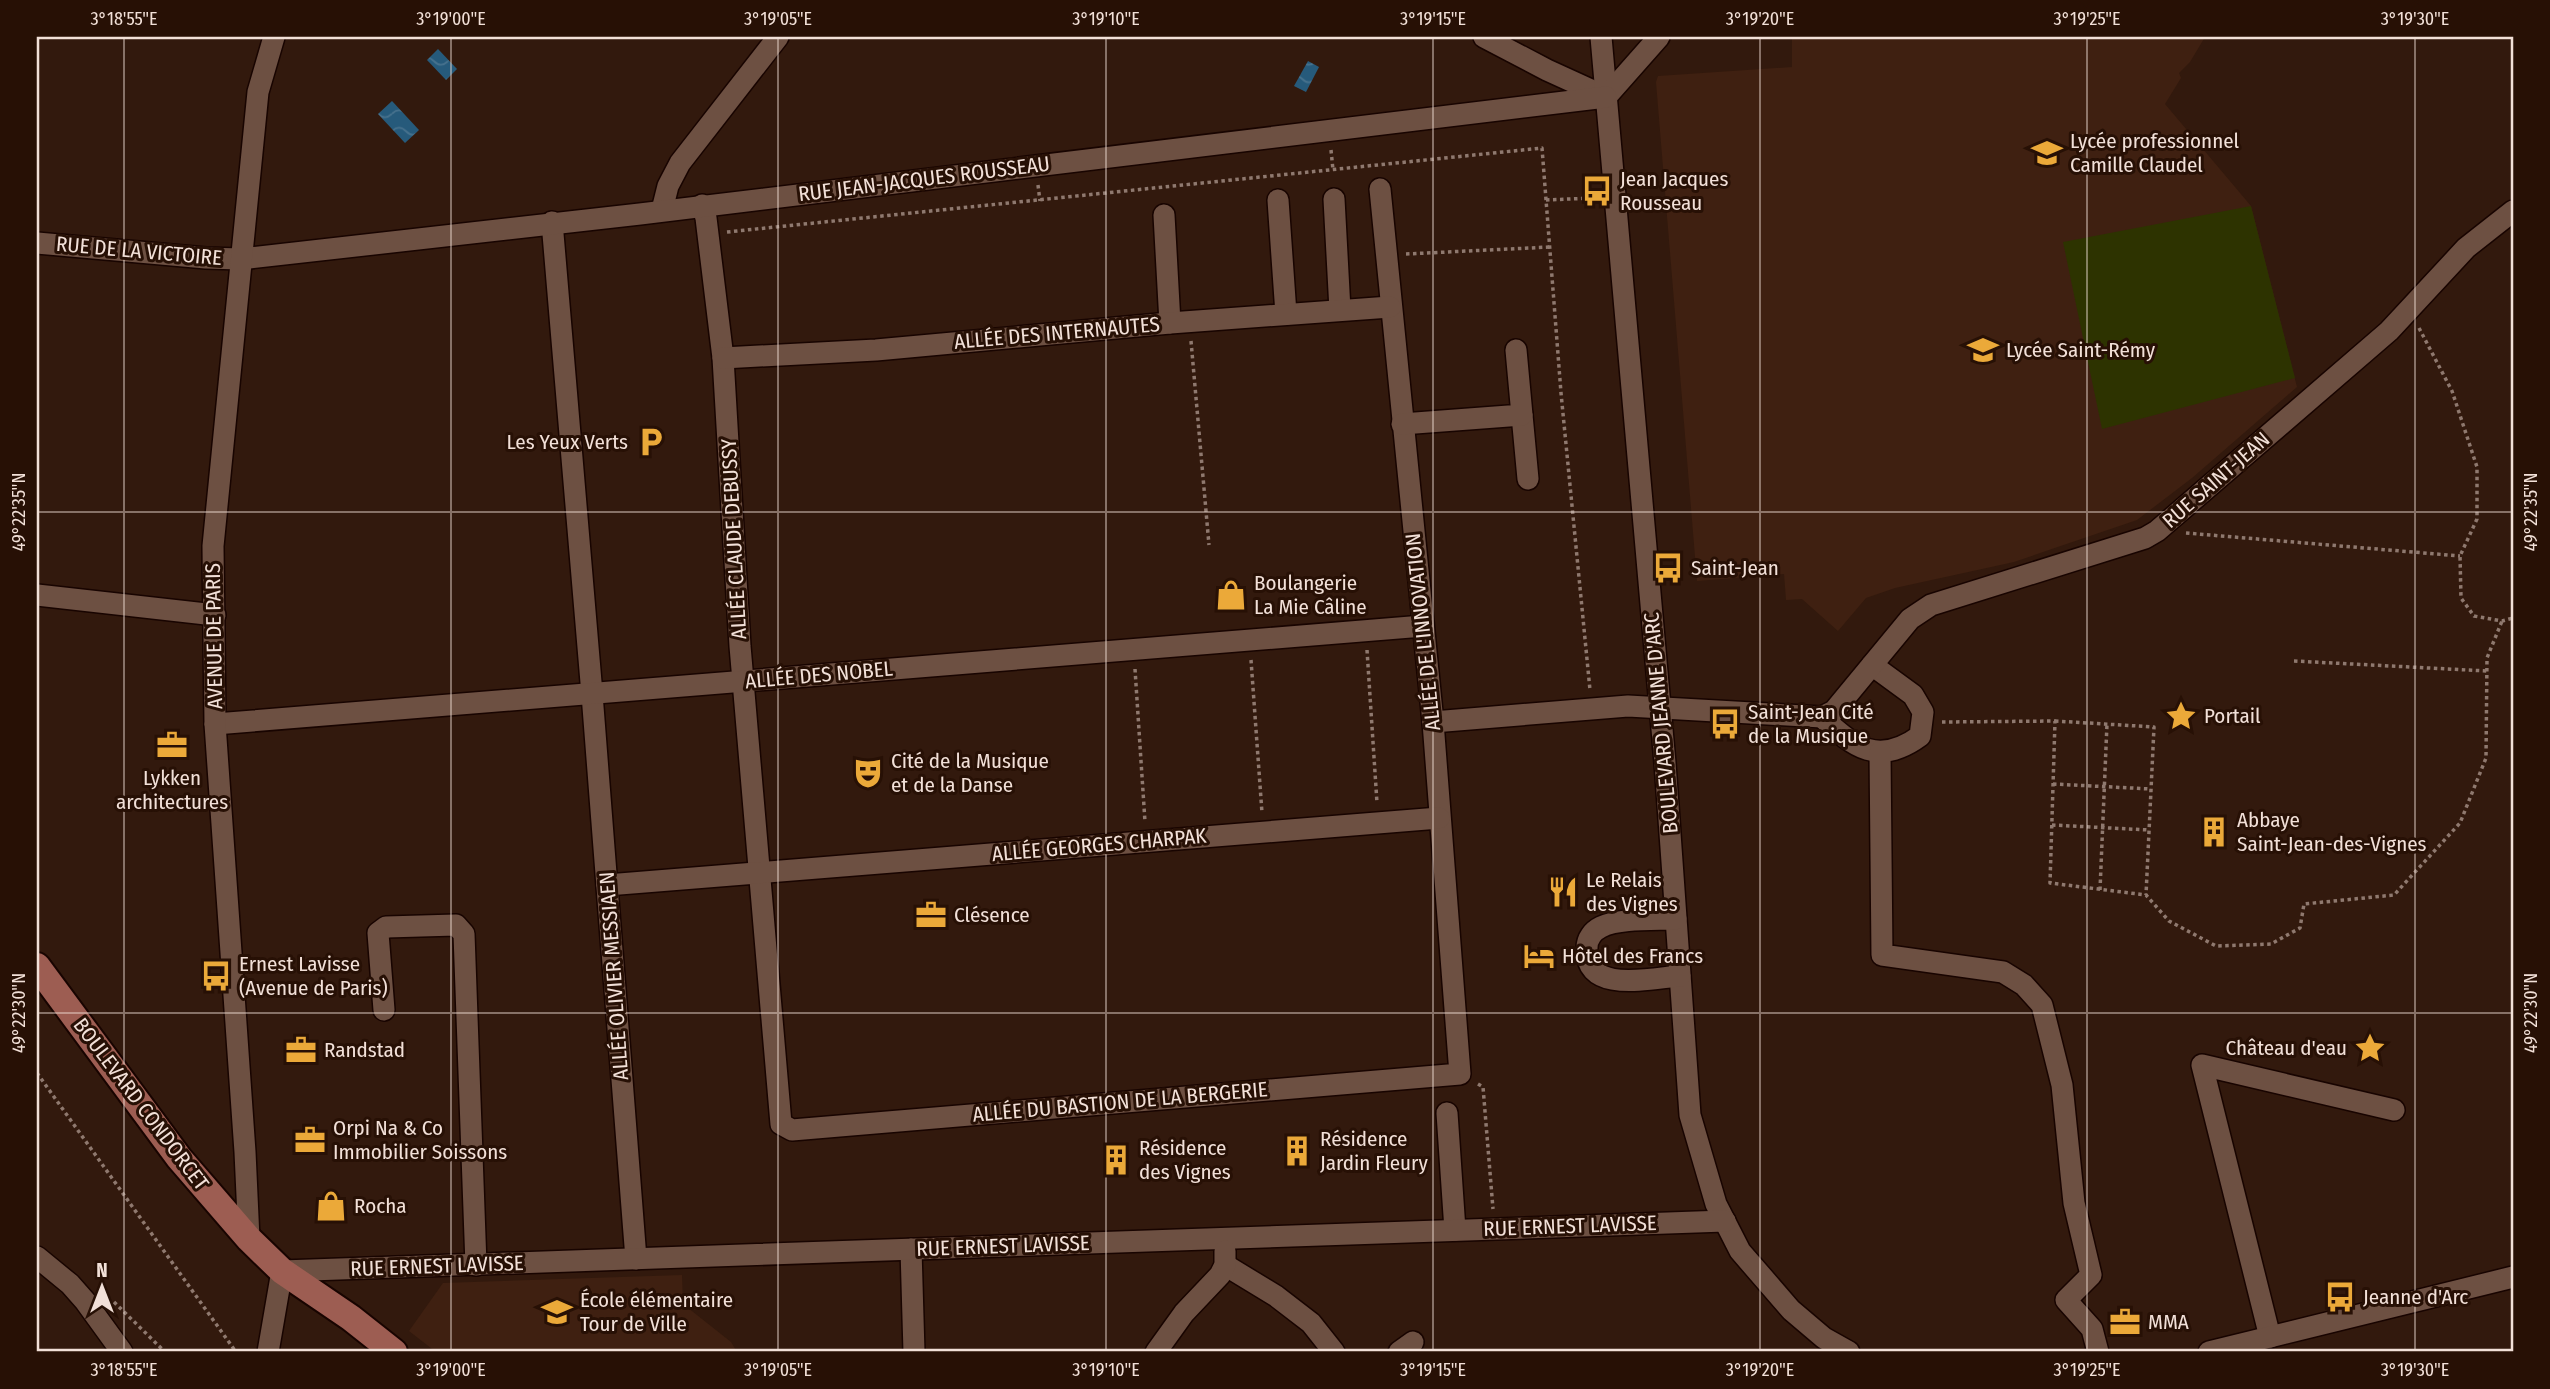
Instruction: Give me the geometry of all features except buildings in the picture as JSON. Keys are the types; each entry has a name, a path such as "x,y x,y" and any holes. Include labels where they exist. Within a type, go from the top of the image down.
{"main road":[{"name":"BOULEVARD CONDORCET","path":"37,966 179,1158 249,1239 282,1271 351,1318 394,1352"}],"street":[{"name":"AVENUE DE PARIS","path":"249,1239 215,724 213,546 258,92 274,37"},
{"path":"662,210 668,186 680,163 778,37"},
{"path":"1483,37 1606,97 1650,42"},
{"name":"BOULEVARD JEANNE D'ARC","path":"1601,37 1660,709 1690,1115 1716,1204 1740,1251 1791,1310 1824,1338 1849,1352"},
{"path":"1542,105 1549,86 1547,70"},
{"name":"RUE JEAN-JACQUES ROUSSEAU","path":"241,259 1606,97"},
{"name":"ALLÉE DE L'INNOVATION","path":"1381,190 1390,307 1433,722 1460,1074"},
{"path":"1334,199 1340,310"},
{"path":"1278,200 1286,314"},
{"name":"ALLÉE CLAUDE DEBUSSY","path":"702,205 706,218 723,358 743,681 782,1124"},
{"name":"RUE SAINT-JEAN","path":"1822,717 1834,711 1910,619 1931,605 2145,538 2157,531 2389,331 2466,248 2513,211"},
{"path":"1164,215 1179,322"},
{"name":"ALLÉE OLIVIER MESSIAEN","path":"552,222 593,694 636,1259"},
{"name":"RUE DE LA VICTOIRE","path":"37,243 241,259"},
{"name":"ALLÉE DES INTERNAUTES","path":"723,358 876,350 1179,322 1390,307"},
{"path":"1516,350 1528,479"},
{"path":"1402,424 1522,415"},
{"path":"37,595 215,615"},
{"name":"ALLÉE DES NOBEL","path":"215,724 1423,626"},
{"path":"1433,722 1628,706 1822,717 1845,740 1856,745 1880,752 1905,747 1920,736 1923,712 1913,695 1872,665"},
{"path":"1880,752 1882,955 2003,972 2024,985 2042,1006 2063,1085 2074,1203 2091,1275 2066,1300 2092,1329 2098,1352"},
{"name":"ALLÉE GEORGES CHARPAK","path":"607,885 1439,818"},
{"path":"1676,919 1609,924 1598,928 1590,937 1587,947 1588,960 1602,977 1613,981 1680,975"},
{"path":"384,1010 378,933 386,927 456,925 464,934 476,1265"},
{"path":"2270,1337 2202,1065 2394,1110"},
{"name":"ALLÉE DU BASTION DE LA BERGERIE","path":"782,1124 792,1130 828,1128 1460,1074"},
{"path":"1447,1113 1455,1230"},
{"name":"RUE ERNEST LAVISSE","path":"282,1271 1725,1221"},
{"path":"1156,1352 1184,1313 1220,1275 1225,1265 1225,1238"},
{"path":"911,1250 914,1352"},
{"path":"37,1257 70,1284 122,1352"},
{"path":"1225,1265 1276,1296 1311,1323 1334,1352"},
{"path":"268,1352 282,1271"},
{"path":"2209,1352 2513,1277"}],"path":[{"path":"1546,200 1615,197"},
{"path":"1386,255 1550,247"},
{"path":"1179,322 1209,545"},
{"path":"2418,326 2452,390 2477,467 2477,519 2459,556 2461,598 2474,616 2502,621 2513,618"},
{"path":"2157,531 2459,556"},
{"path":"2055,721 2050,884 2146,895 2169,921 2216,946 2271,944 2301,928 2304,904 2395,895 2460,823 2486,758 2487,658 2502,621"},
{"path":"1365,631 1379,823"},
{"path":"1250,640 1264,832"},
{"path":"1134,650 1146,842"},
{"path":"2294,661 2487,671"},
{"path":"1922,722 2055,721 2154,727 2146,895"},
{"path":"2100,890 2108,724"},
{"path":"2053,784 2151,789"},
{"path":"2052,825 2149,830"},
{"path":"37,1073 236,1352"},
{"path":"1460,1074 1483,1087 1495,1229"},
{"path":"85,1301 115,1303 165,1352"}],"shaded area":[{"name":"Lycée Saint-Rémy","path":"1792,37 2205,37 2190,62 2179,73 2181,78 2165,104 2251,206 2297,387 2192,478 2137,520 2014,562 1895,588 1866,598 1838,631 1802,599 1786,600 1784,574 1697,581 1656,82 1658,76 1792,67"},
{"name":"École élémentaire Tour de Ville","path":"682,1275 683,1304 731,1342 737,1352 436,1352 409,1331 443,1283"}],"green space":[{"path":"2251,206 2295,378 2102,429 2063,242"}],"water":[{"path":"438,49 457,69 446,80 427,60"},
{"path":"1308,61 1319,67 1306,92 1294,86"},
{"path":"392,101 419,130 405,143 378,114"}],"place":[{"name":"Lycée professionnel Camille Claudel","path":"2047,153"},
{"name":"Jean Jacques Rousseau","path":"1597,191"},
{"name":"Lycée Saint-Rémy","path":"1983,350"},
{"name":"Les Yeux Verts","path":"651,442"},
{"name":"Saint-Jean","path":"1668,568"},
{"name":"Boulangerie La Mie Câline","path":"1231,595"},
{"name":"Portail","path":"2181,716"},
{"name":"Saint-Jean Cité de la Musique","path":"1725,724"},
{"name":"Lykken architectures","path":"172,745"},
{"name":"Cité de la Musique et de la Danse","path":"868,773"},
{"name":"Abbaye Saint-Jean-des-Vignes","path":"2214,832"},
{"name":"Le Relais des Vignes","path":"1563,892"},
{"name":"Clésence","path":"931,915"},
{"name":"Hôtel des Francs","path":"1539,956"},
{"name":"Ernest Lavisse (Avenue de Paris)","path":"216,976"},
{"name":"Château d'eau","path":"2370,1048"},
{"name":"Randstad","path":"301,1050"},
{"name":"Orpi Na & Co Immobilier Soissons","path":"310,1140"},
{"name":"Résidence Jardin Fleury","path":"1297,1151"},
{"name":"Résidence des Vignes","path":"1116,1160"},
{"name":"Rocha","path":"331,1206"},
{"name":"Jeanne d'Arc","path":"2340,1297"},
{"name":"École élémentaire Tour de Ville","path":"557,1312"},
{"name":"MMA","path":"2125,1322"}]}
